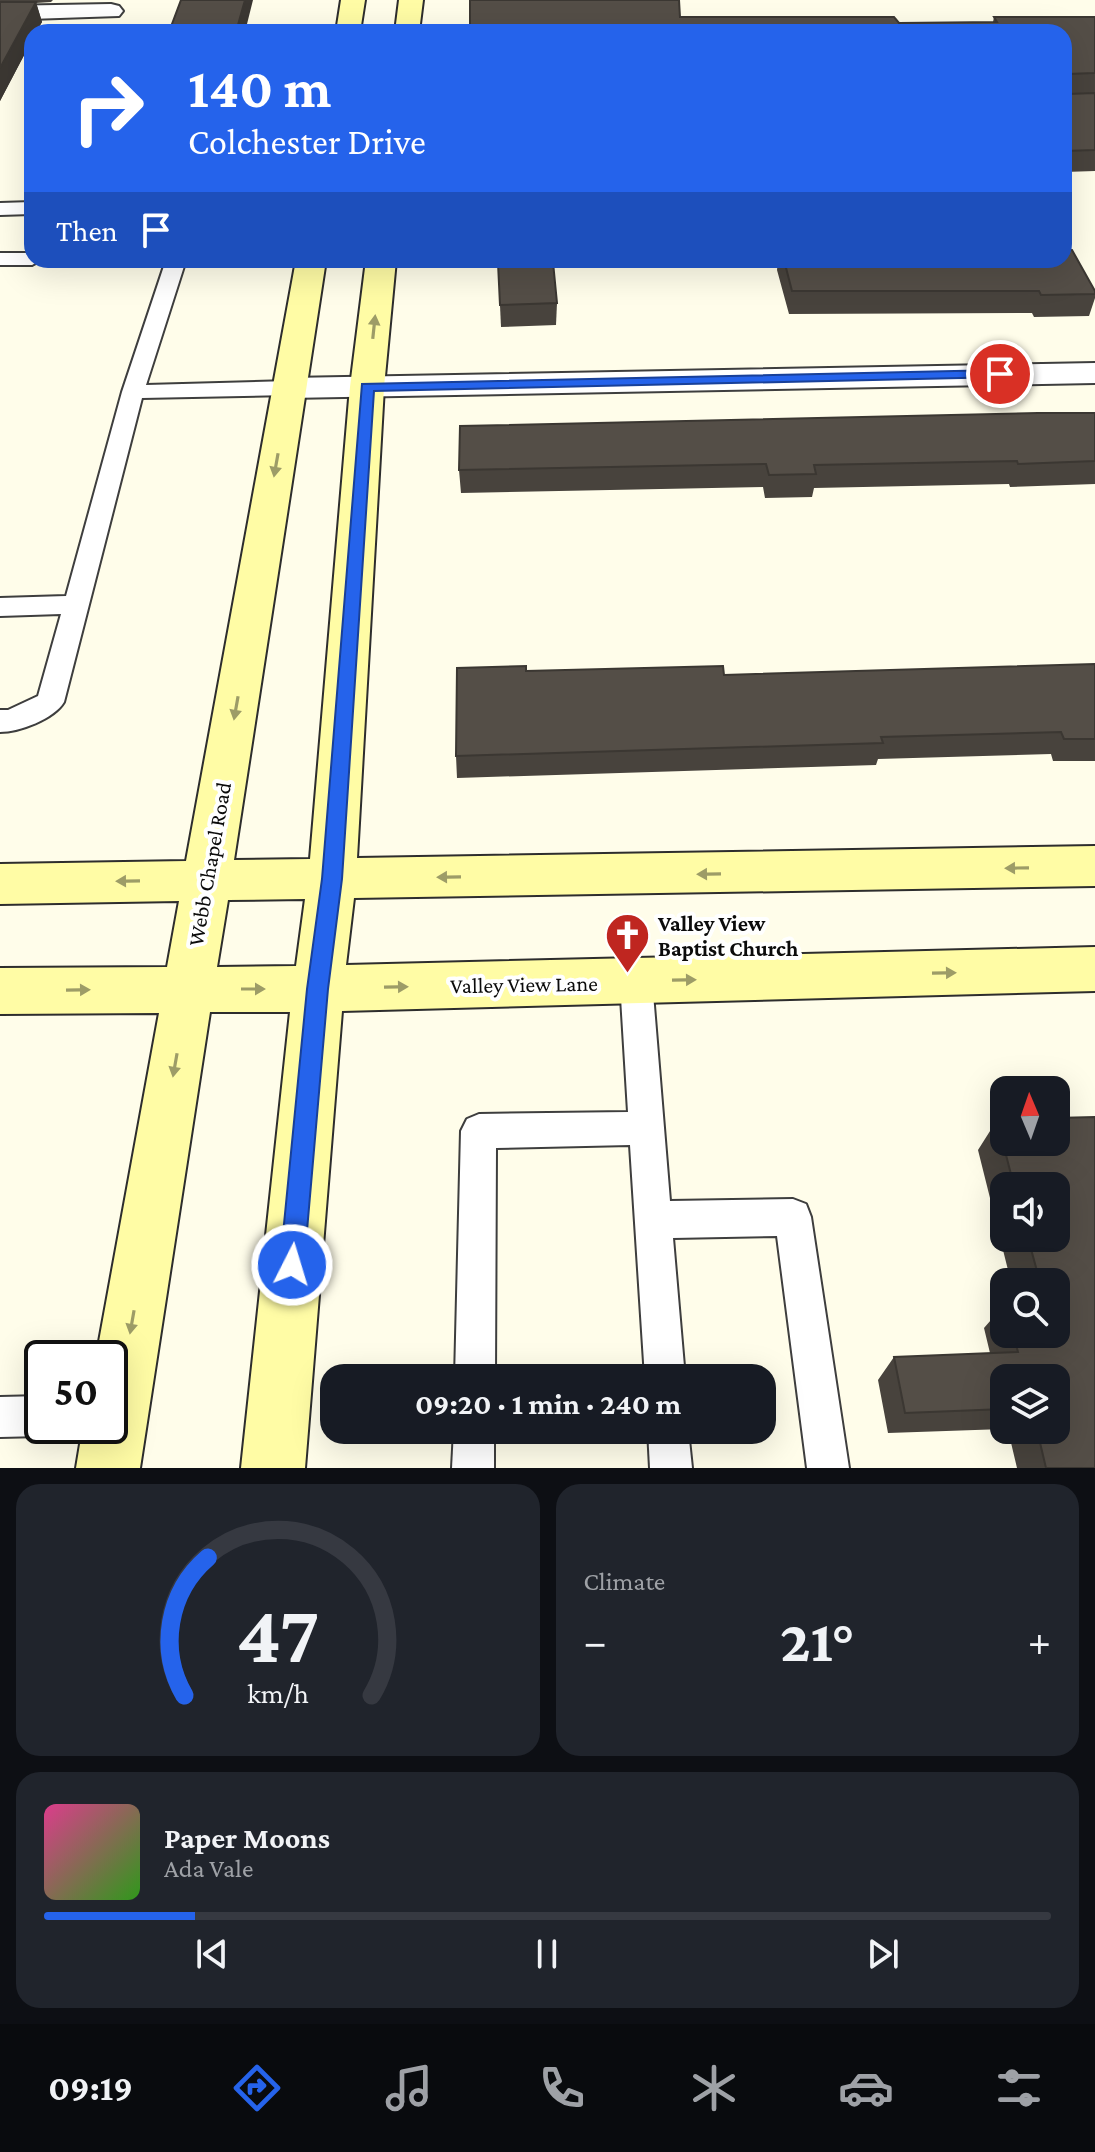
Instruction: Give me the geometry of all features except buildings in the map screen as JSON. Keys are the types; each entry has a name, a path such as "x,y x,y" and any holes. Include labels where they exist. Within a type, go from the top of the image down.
{"main road":[{"path":"349,24 353,0"},
{"path":"408,24 411,0"},
{"name":"Webb Chapel Road","path":"128,1340 310,268"},
{"path":"273,1468 318,989 332,879 367,387 380,268"},
{"path":"0,884 1095,866"},
{"name":"Valley View Lane","path":"0,991 318,989 1095,969"}],"street":[{"path":"0,13 110,14"},
{"path":"289,388 1095,373"}],"lane":[{"path":"0,209 24,208"},
{"path":"0,259 24,259"},
{"path":"0,721 12,721 50,702 133,392 173,268"},
{"path":"133,392 289,388"},
{"path":"0,607 76,605"},
{"path":"636,981 664,1364"},
{"path":"475,1364 479,1131 647,1128"},
{"path":"654,1220 793,1217 828,1468"},
{"path":"0,1417 24,1416"},
{"path":"473,1468 474,1444"},
{"path":"669,1444 671,1468"}],"place":[{"name":"Valley View Baptist Church","path":"627,975"}],"route":[{"path":"292,1265 318,989 332,879 367,387 1000,374"}]}
